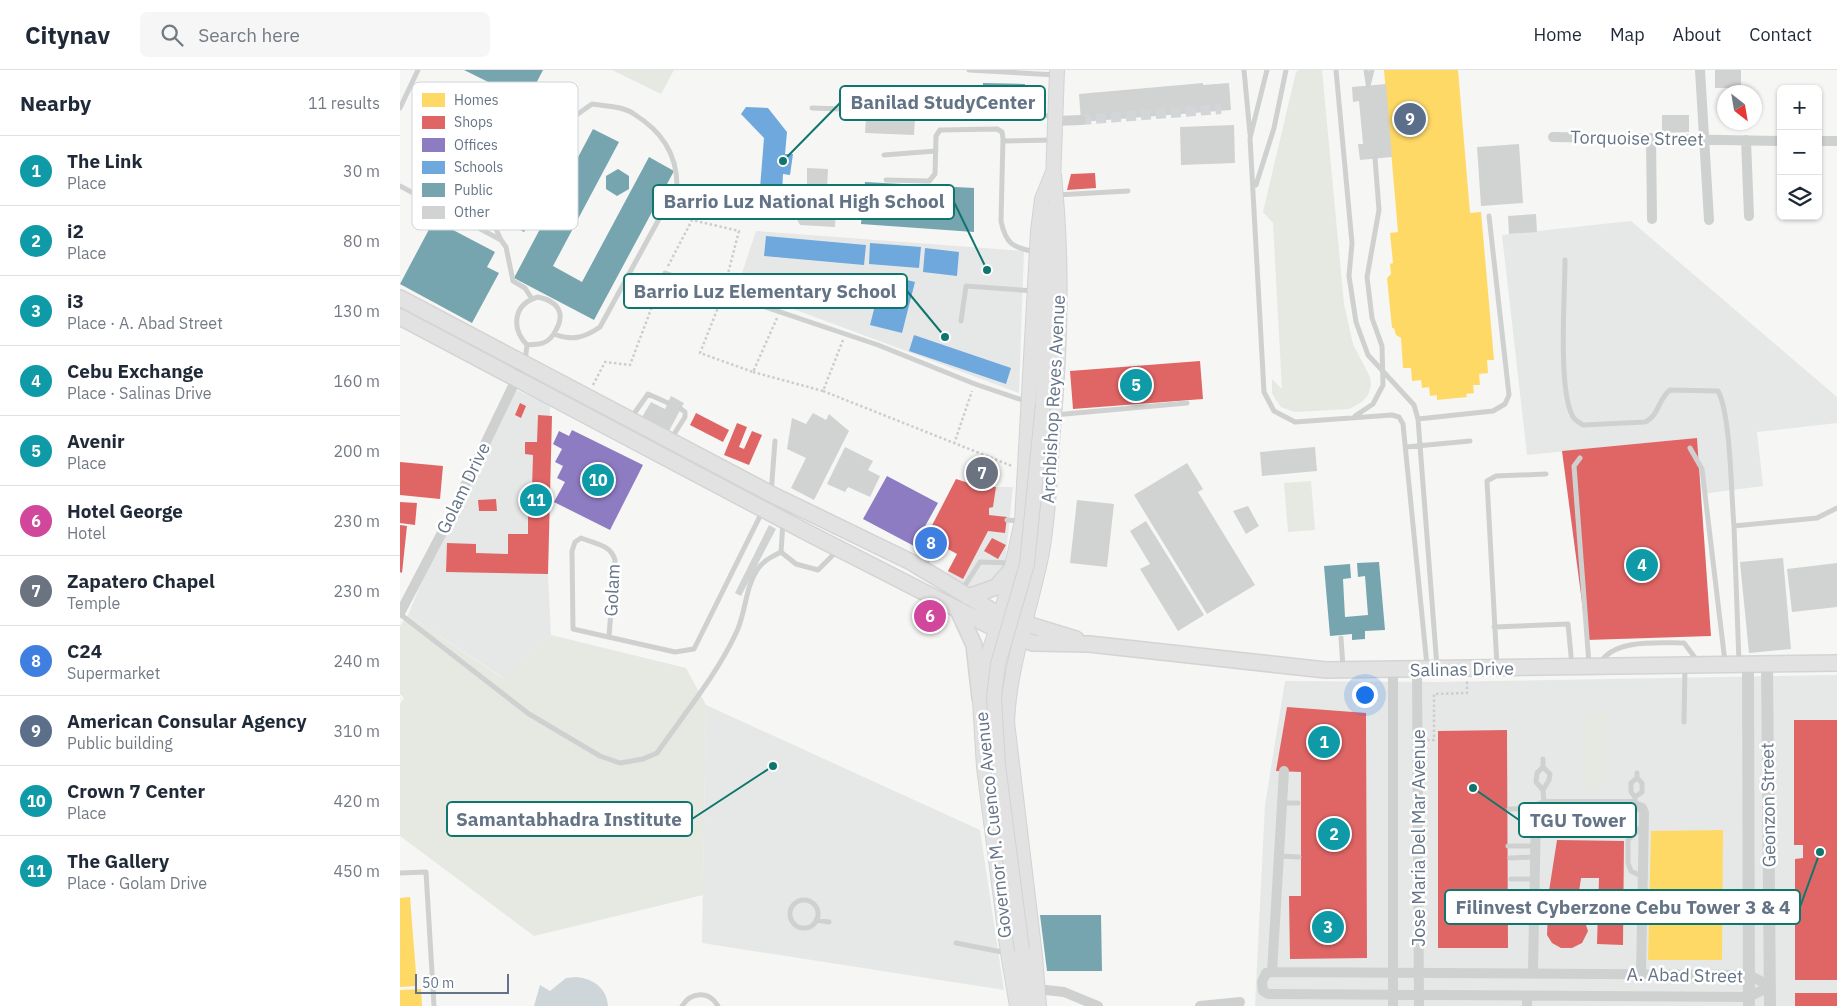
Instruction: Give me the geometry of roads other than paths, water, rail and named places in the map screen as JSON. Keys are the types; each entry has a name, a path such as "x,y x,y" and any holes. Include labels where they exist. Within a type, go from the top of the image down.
{"main road":[{"name":"Archbishop Reyes Avenue","path":"1022,950 997,757 994,697 998,664 1027,564 1043,404 1048,242 1054,172 1057,72"},
{"name":"Archbishop Reyes Avenue","path":"1025,624 1040,560 1048,512 1054,415 1059,230 1054,172"},
{"name":"Archbishop Reyes Avenue","path":"998,622 1014,564 1022,521 1036,253 1042,199 1054,172"},
{"path":"400,298 632,418 771,494 921,568 964,595 998,622"},
{"path":"400,317 694,478 763,508 958,610 998,622"},
{"path":"964,595 996,587 1014,564 1029,568 1040,560"},
{"path":"958,610 974,645 980,699 995,693 1003,697 1007,704"},
{"name":"Governor M. Cuenco Avenue","path":"998,622 980,699 984,767 1008,953 1017,1006"},
{"name":"Salinas Drive","path":"998,622 1025,624 1089,644"},
{"name":"Salinas Drive","path":"998,622 1022,640 1033,643 1089,644 1326,670 1392,671 1837,663"},
{"name":"Governor M. Cuenco Avenue","path":"1025,624 1008,692 1007,704 1009,752 1039,1006"},
{"name":"Governor M. Cuenco Avenue","path":"1022,950 1028,1006"}],"street":[{"path":"1700,70 1709,220"},
{"path":"1056,118 1081,120"},
{"name":"Torquoise Street","path":"1553,137 1777,141"},
{"path":"1651,138 1652,219"},
{"path":"1746,140 1749,216"},
{"path":"1822,141 1837,141"},
{"name":"Golam Drive","path":"400,614 524,363"},
{"name":"Geonzon Street","path":"1767,664 1770,1006"},
{"name":"Geonzon Street","path":"1737,665 1749,1002"},
{"name":"Jose Maria Del Mar Avenue","path":"1419,1001 1418,740 1427,669"},
{"name":"Jose Maria Del Mar Avenue","path":"1392,671 1393,1001"},
{"path":"1272,972 1284,771"},
{"path":"1533,972 1534,828 1540,806 1635,801 1644,812 1641,829 1641,974"},
{"name":"A. Abad Street","path":"1272,972 1749,974 1770,986 1749,1002 1393,1001 1268,994 1264,991 1263,977 1266,973 1272,972"},
{"path":"1037,989 1064,992 1098,1006"},
{"path":"1288,995 1288,1006"},
{"path":"1200,1006 1240,1002"}],"lane":[{"path":"412,82 418,70"},
{"path":"969,70 1057,72"},
{"path":"1244,70 1254,189 1264,392 1269,405 1282,417 1295,422 1392,415 1399,418 1403,424 1427,669"},
{"path":"1250,138 1267,70"},
{"path":"1254,189 1274,128 1286,70"},
{"path":"1336,70 1352,243 1349,276 1356,322 1368,354 1414,405 1418,419 1427,669"},
{"path":"1366,70 1368,86 1372,70"},
{"path":"400,108 412,83"},
{"path":"554,334 568,339 588,335 600,327 677,186 674,162 666,142 633,113 592,104 578,114"},
{"path":"812,108 1056,118"},
{"path":"886,180 929,181 935,174 936,136 940,130 997,129 1002,132 1003,141 1001,221 1003,234 1014,247 1036,253"},
{"path":"1003,141 1054,140"},
{"path":"884,155 936,150"},
{"path":"1352,418 1373,404 1379,396 1383,385 1382,346 1372,318 1367,277 1379,210 1375,158"},
{"path":"400,186 412,192"},
{"path":"1056,195 1128,191"},
{"path":"1418,419 1493,411 1505,404 1509,395 1489,216"},
{"path":"482,230 501,240"},
{"path":"496,230 506,247 513,280 525,288 532,299"},
{"path":"1565,260 1565,378 1571,414 1583,425 1645,422 1651,420 1665,394 1670,390 1718,391 1722,399 1728,439 1734,526 1737,665"},
{"path":"664,273 845,334 975,384 1028,402"},
{"path":"961,321 966,286 1034,291"},
{"path":"524,363 527,345 517,333 516,320 527,302 532,299 544,298 559,309 561,322 554,334 545,343 527,345"},
{"path":"632,418 648,394 668,403"},
{"path":"1054,415 1187,403"},
{"path":"671,440 685,417 685,412 681,409"},
{"path":"610,636 675,652 694,649 771,494 775,441"},
{"path":"1406,447 1470,441"},
{"path":"1690,448 1702,469 1737,665"},
{"path":"1580,458 1574,466 1594,667"},
{"path":"1497,669 1487,481 1496,476 1546,474"},
{"path":"1734,526 1817,518 1837,508"},
{"path":"781,552 784,520"},
{"path":"1007,520 1022,521"},
{"name":"Golam","path":"581,538 608,548 615,560 610,636 573,628 572,550 575,542 581,538"},
{"path":"921,568 940,545"},
{"path":"781,552 796,564 818,570 839,549"},
{"path":"400,614 529,714 600,756 620,763 643,759 657,753 727,650 738,630 745,610 748,588 757,570 765,560 781,552"},
{"path":"964,595 980,562 1014,564"},
{"path":"1494,627 1568,624 1572,667"},
{"path":"1341,638 1344,670"},
{"path":"1594,667 1614,649 1653,643 1684,643 1701,666"},
{"path":"1684,722 1685,666"},
{"path":"1543,759 1543,767 1538,773 1536,782 1544,790"},
{"path":"1509,809 1540,806 1550,774 1543,767"},
{"path":"1637,775 1642,784 1642,792 1635,801 1631,792 1631,783 1637,775"},
{"path":"1282,804 1298,803"},
{"path":"1534,828 1641,829"},
{"path":"1641,829 1628,840 1628,856 1631,871 1642,876"},
{"path":"1508,846 1534,846"},
{"path":"1279,856 1299,857"},
{"path":"1510,858 1534,858"},
{"path":"400,874 426,872 434,1006"},
{"path":"1511,880 1534,878"},
{"path":"805,900 816,907 816,920 812,925 799,927 793,923 790,911 793,905 805,900"},
{"path":"816,920 829,922"},
{"path":"956,943 1008,953"},
{"path":"682,1006 690,997 701,994 712,998 718,1006"}],"tunnel":[{"path":"1081,120 1221,109"}],"place":[{"name":"American Consular Agency","path":"1410,119"},
{"name":"Banilad StudyCenter","path":"783,161"},
{"name":"Barrio Luz National High School","path":"987,270"},
{"name":"Barrio Luz Elementary School","path":"945,337"},
{"name":"Avenir","path":"1136,385"},
{"name":"Zapatero Chapel","path":"982,473"},
{"name":"Crown 7 Center","path":"598,480"},
{"name":"The Gallery","path":"536,500"},
{"name":"C24","path":"931,543"},
{"name":"Cebu Exchange","path":"1642,565"},
{"name":"Hotel George","path":"930,616"},
{"name":"The Link","path":"1324,742"},
{"name":"Samantabhadra Institute","path":"773,766"},
{"name":"TGU Tower","path":"1473,788"},
{"name":"i2","path":"1334,834"},
{"name":"Filinvest Cyberzone Cebu Tower 3 & 4","path":"1820,852"},
{"name":"i3","path":"1328,927"}]}
